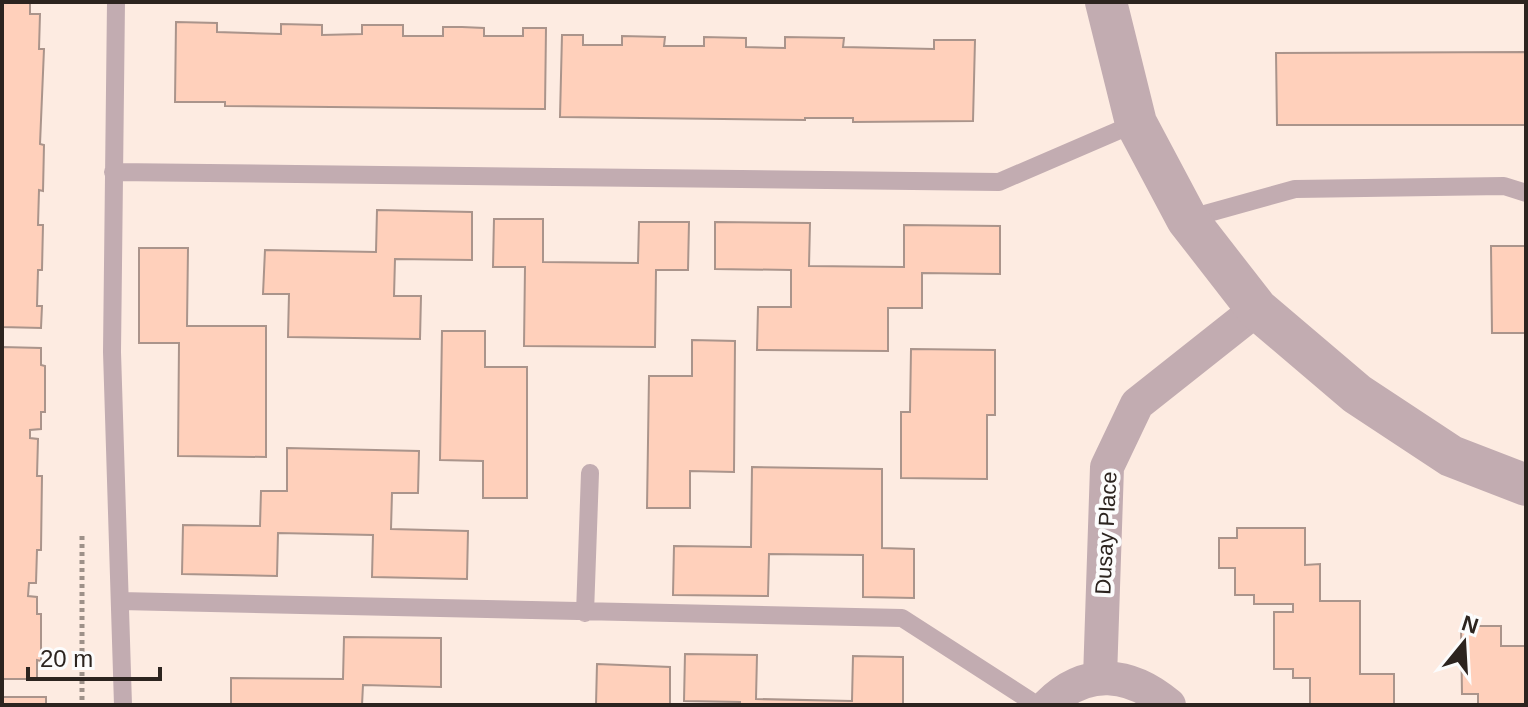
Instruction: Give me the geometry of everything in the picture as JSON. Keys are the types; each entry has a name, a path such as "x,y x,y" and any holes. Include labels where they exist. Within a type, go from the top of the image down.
{"street":[{"path":"1106,2 1136,123 1187,219 1257,309 1357,394 1451,456 1526,485"},
{"name":"Dusay Place","path":"1100,678 1107,467 1137,404 1257,309"},
{"path":"1048,705 1078,683 1100,678 1126,680 1151,689 1169,705"}],"lane":[{"path":"116,2 112,352 123,705"},
{"path":"113,172 999,182 1136,123"},
{"path":"1187,219 1295,189 1504,186 1526,193"},
{"path":"585,613 590,473"},
{"path":"120,601 902,618 1037,705"}],"building":[{"path":"2,2 30,2 30,14 40,14 39,49 44,49 40,144 44,145 43,191 39,190 38,225 43,225 42,270 38,270 37,306 42,306 41,328 2,327"},
{"path":"176,22 217,23 217,32 281,34 281,24 322,25 322,35 362,34 362,25 403,25 403,36 443,36 443,27 484,28 484,36 523,36 523,28 546,28 545,109 225,106 225,102 175,102"},
{"path":"562,35 583,35 583,45 622,45 622,36 665,37 664,46 704,46 704,37 746,38 746,47 785,48 785,37 844,38 843,47 934,49 934,40 975,40 973,121 560,117"},
{"path":"1526,52 1526,125 1277,125 1276,53"},
{"path":"377,210 472,212 472,260 395,259 394,296 421,296 420,339 288,337 289,294 263,294 265,250 376,252"},
{"path":"494,219 543,219 543,262 638,263 639,222 689,222 688,270 656,270 655,347 524,346 525,267 493,267"},
{"path":"715,222 810,223 809,266 904,267 904,225 1000,226 1000,274 922,273 922,308 888,308 888,351 757,350 758,307 791,307 791,270 715,269"},
{"path":"1491,246 1526,246 1526,333 1492,333"},
{"path":"139,248 188,248 187,326 266,326 266,457 178,456 179,343 139,343"},
{"path":"442,331 485,331 485,367 527,367 527,498 483,498 483,461 440,460"},
{"path":"692,340 735,341 734,472 690,471 690,508 647,508 649,376 692,376"},
{"path":"2,347 41,348 41,365 45,366 45,412 41,412 41,429 30,430 30,438 38,439 37,476 42,476 41,550 37,550 36,583 29,583 28,596 37,597 37,614 41,614 41,661 37,660 37,679 2,679"},
{"path":"911,349 995,350 995,415 987,415 987,479 901,478 901,412 910,412"},
{"path":"287,448 419,451 418,493 392,493 391,529 468,531 467,579 372,577 373,535 278,533 277,576 182,574 183,525 260,526 261,491 287,491"},
{"path":"752,467 882,469 882,548 914,549 914,598 863,597 863,555 769,554 768,596 673,595 674,546 751,547"},
{"path":"1237,528 1305,528 1305,565 1320,564 1320,601 1360,601 1360,674 1394,674 1394,705 1310,705 1310,678 1293,678 1293,669 1274,669 1274,612 1293,612 1293,604 1254,604 1254,595 1235,595 1235,568 1219,568 1219,538 1237,538"},
{"path":"1461,626 1501,626 1501,646 1526,646 1526,705 1478,705 1478,694 1462,694"},
{"path":"344,637 441,638 441,687 363,685 362,705 231,705 231,678 343,679"},
{"path":"685,654 757,655 756,699 852,701 853,656 903,657 903,705 740,705 740,702 684,701"},
{"path":"597,664 670,667 670,705 596,705"},
{"path":"2,697 46,697 46,705 2,705"}]}
